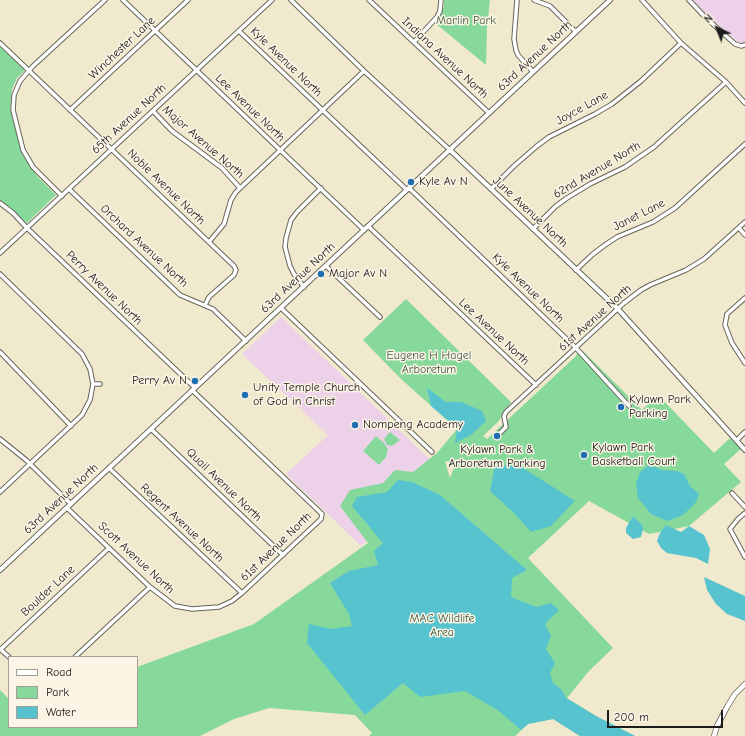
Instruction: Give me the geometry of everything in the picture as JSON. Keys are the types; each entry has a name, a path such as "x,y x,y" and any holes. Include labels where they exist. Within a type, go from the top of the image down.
{"main road":[{"path":"714,736 717,726 727,706 735,694 745,684"}],"street":[{"path":"62,196 33,167 23,150 14,117 13,102 20,81 29,71 105,0"},
{"name":"Lee Avenue North","path":"123,0 280,150 536,385"},
{"name":"Winchester Lane","path":"70,110 188,0"},
{"name":"65th Avenue North","path":"0,253 272,0"},
{"name":"June Avenue North","path":"291,0 364,71 618,309 745,450"},
{"name":"Indiana Avenue North","path":"369,0 489,113"},
{"path":"414,42 437,17 440,11 441,0"},
{"path":"517,0 514,39 516,50 518,55 533,72"},
{"path":"534,0 550,6 576,32"},
{"name":"63rd Avenue North","path":"0,570 610,0"},
{"path":"642,0 681,43 726,82 745,103"},
{"path":"689,0 704,17 735,44 743,46"},
{"name":"Kyle Avenue North","path":"239,31 322,111 408,189 576,348 629,406"},
{"name":"Noble Avenue North","path":"0,43 234,266 236,270 234,274 209,297 205,305"},
{"name":"Joyce Lane","path":"491,189 519,161 549,137 596,114 612,104 641,81 681,43"},
{"path":"209,242 224,224 231,200 240,188 364,71"},
{"name":"62nd Avenue North","path":"533,230 556,206 567,198 584,187 625,167 654,147 726,82"},
{"name":"Major Avenue North","path":"153,111 172,131 222,168 240,188"},
{"name":"Janet Lane","path":"576,270 593,254 617,237 653,222 675,208 745,144"},
{"path":"304,287 290,266 285,248 286,238 291,220 321,188"},
{"name":"Orchard Avenue North","path":"69,189 180,295 205,305 219,313 246,341"},
{"name":"Perry Avenue North","path":"0,203 322,514"},
{"name":"61st Avenue North","path":"498,435 506,427 504,416 506,412 618,309 650,284 686,270 704,259 745,222"},
{"path":"739,228 745,235"},
{"path":"326,266 380,317"},
{"path":"0,274 80,351 87,361 93,384 92,393 82,415 0,492"},
{"path":"745,298 727,314 725,320 725,325 732,343 745,363"},
{"path":"281,308 432,452"},
{"path":"719,320 725,320"},
{"path":"0,352 70,426"},
{"path":"93,384 100,384"},
{"name":"Quail Avenue North","path":"151,429 283,555"},
{"path":"736,440 745,432"},
{"path":"0,439 13,448 71,504"},
{"name":"Regent Avenue North","path":"109,468 242,593"},
{"path":"732,493 745,507"},
{"name":"Scott Avenue North","path":"67,508 150,587 175,606 192,609 219,607 232,602 242,593"},
{"path":"745,513 738,519 730,530 745,557"},
{"name":"61st Avenue North","path":"242,593 283,555 320,518 322,514"},
{"name":"Boulder Lane","path":"0,649 109,548"},
{"path":"76,656 150,587"},
{"path":"0,649 8,656"}],"shaded area":[{"path":"693,0 745,0 745,42 742,43 737,41 707,15"},
{"name":"Nompeng Academy","path":"281,317 442,471 361,546 286,474 328,435 242,354"}],"green space":[{"name":"Marlin Park","path":"444,0 490,0 487,28 486,65 435,23 444,6"},
{"path":"0,41 25,70 17,78 12,89 10,109 23,156 38,177 56,195 27,223 0,200"},
{"name":"MAC Wildlife Area","path":"406,299 511,402 498,422 483,436 487,439 576,356 577,353 583,351 642,410 658,395 714,453 730,438 741,449 724,464 741,482 689,526 649,534 589,501 528,558 613,648 589,671 567,698 596,716 635,736 580,736 553,719 528,724 515,736 369,736 372,733 355,715 269,708 234,719 200,736 0,736 0,690 8,698 8,728 138,728 138,667 254,624 368,543 340,506 350,490 383,483 395,470 413,472 437,453 457,429 401,379 363,340","holes":["445,461 456,462 450,478"]},
{"path":"390,432 400,440 392,446 387,445 384,439"},
{"path":"376,436 388,449 386,457 379,465 363,451"}],"water":[{"path":"427,388 446,402 461,402 482,411 486,421 471,435 455,443 457,428 431,406"},
{"path":"495,465 520,466 575,501 551,526 531,532 515,514 490,491"},
{"path":"649,465 662,470 677,471 684,474 690,486 699,494 696,502 683,515 667,521 651,514 638,498 636,484 640,472"},
{"path":"398,480 412,482 440,495 527,570 512,578 511,597 536,607 551,603 559,610 545,624 551,636 546,649 555,663 550,673 553,683 561,689 566,698 596,716 635,736 580,736 553,719 528,724 521,730 499,711 465,691 420,697 403,683 365,715 307,643 309,624 331,629 352,626 349,614 330,583 349,571 378,565 374,551 383,543 352,506 357,497 387,492"},
{"path":"633,516 642,525 643,529 641,537 633,539 626,533 626,528"},
{"path":"666,525 681,532 689,526 704,535 710,549 708,564 696,558 667,553 661,548 657,541 660,533"},
{"path":"704,577 745,596 745,621 727,614 716,604 707,590"}],"place":[{"name":"Kyle Av N","path":"411,182"},
{"name":"Major Av N","path":"321,274"},
{"name":"Perry Av N","path":"195,381"},
{"name":"Unity Temple Church of God in Christ","path":"245,395"},
{"name":"Kylawn Park Parking","path":"621,407"},
{"name":"Nompeng Academy","path":"355,425"},
{"name":"Kylawn Park & Arboretum Parking","path":"497,436"},
{"name":"Kylawn Park Basketball Court","path":"584,455"}],"park label":[{"name":"Eugene H Hagel Arboretum","path":"429,363"}]}
